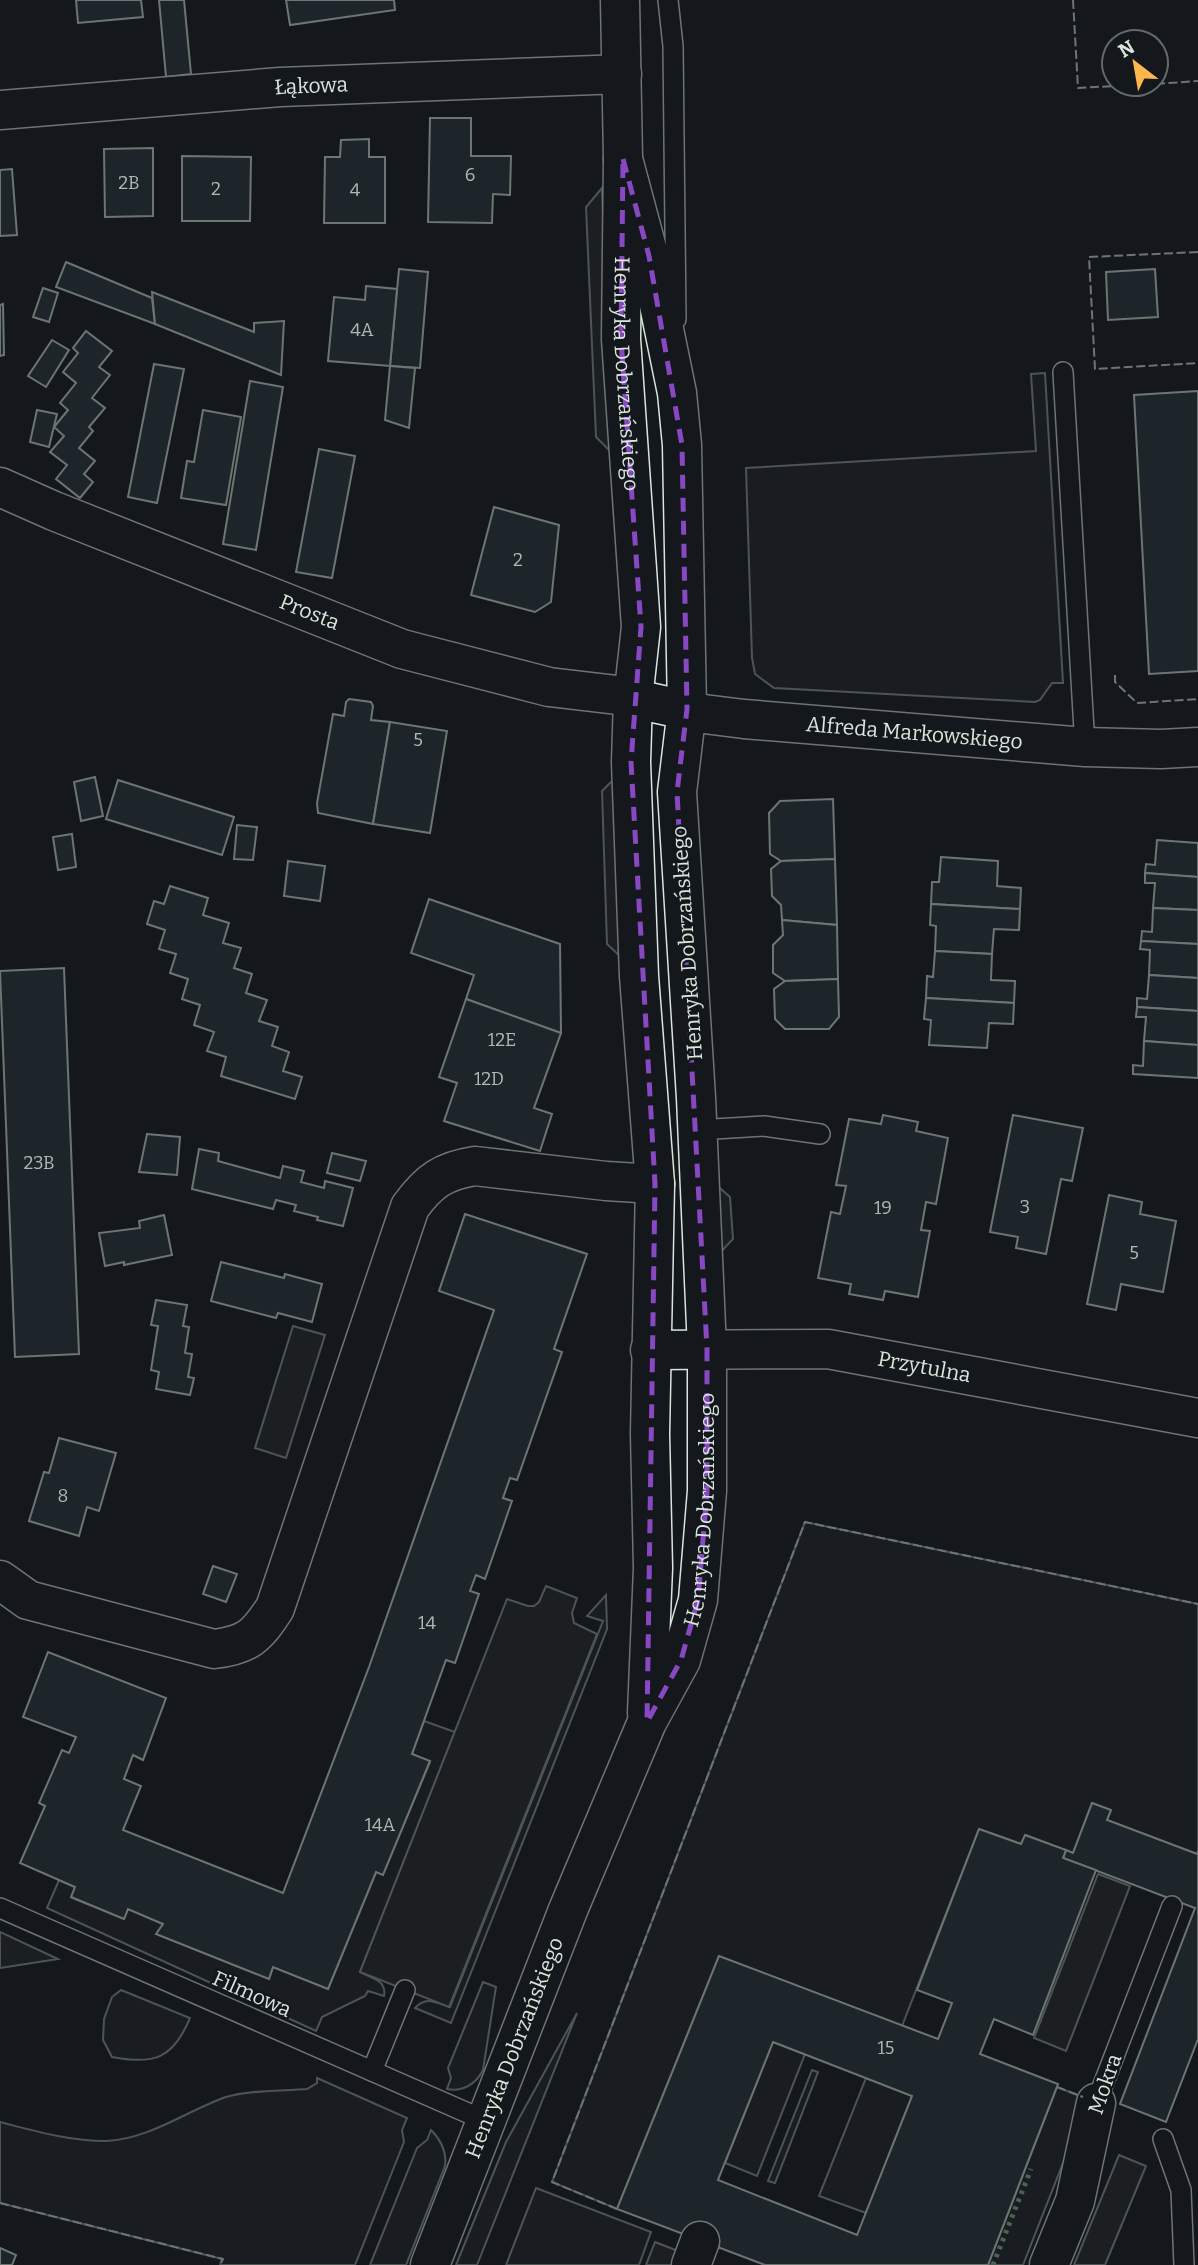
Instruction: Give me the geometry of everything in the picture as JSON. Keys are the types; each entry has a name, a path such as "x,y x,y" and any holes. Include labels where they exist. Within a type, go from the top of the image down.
{"street":[{"name":"Henryka Dobrzańskiego","path":"620,0 623,159 621,339 641,627 633,699 631,762 639,976 655,1185 650,1350 653,1568 647,1722"},
{"name":"Łąkowa","path":"0,110 280,87 622,74"},
{"name":"Henryka Dobrzańskiego","path":"432,2263 568,1910 647,1722 681,1660 698,1600 706,1491 707,1349 698,1130 677,792 687,709 682,444 677,393 649,256 623,159"},
{"name":"Prosta","path":"0,487 402,649 549,687 633,699"},
{"name":"Alfreda Markowskiego","path":"633,699 704,714 744,719 1085,747 1198,747"},
{"path":"0,1580 28,1600 214,1649 238,1646 251,1639 275,1608 410,1206 423,1189 454,1170 475,1166 655,1185"},
{"name":"Przytulna","path":"650,1350 828,1349 1198,1418"},
{"name":"Mokra","path":"1049,2265 1075,2201 1096,2103"}],"lane":[{"path":"668,0 673,46 677,393"},
{"path":"1063,372 1085,747"},
{"path":"698,1130 764,1126 820,1134"},
{"name":"Mokra","path":"1096,2103 1172,1906"},
{"name":"Filmowa","path":"0,1909 486,2120"},
{"path":"372,2071 405,1990"},
{"path":"1163,2139 1181,2190 1184,2265"}],"highlighted area":[{"path":"623,159 649,256 682,445 687,709 677,792 707,1349 707,1491 698,1600 681,1660 647,1722 655,1184 631,762 641,627 621,339"}],"shaded area":[{"path":"602,188 611,452 596,437 586,207"},
{"path":"1045,373 1063,683 1052,683 1040,700 1035,702 774,688 755,674 752,658 746,468 1036,451 1031,374"},
{"path":"619,774 623,959 607,944 602,791"},
{"path":"713,1182 730,1197 733,1239 717,1256"},
{"path":"293,1326 325,1335 286,1458 255,1448"},
{"path":"805,1522 1198,1604 1198,1851 1197,1854 1107,1820 1111,1810 1092,1803 1073,1853 1026,1835 1021,1844 979,1829 902,2026 719,1956 617,2209 552,2182"},
{"path":"546,1586 577,1598 572,1613 574,1623 597,1634 449,2007 360,1972 507,1599 534,1606 539,1602"},
{"path":"606,1595 607,1629 451,2023 415,2008 427,2001 450,2007 603,1621 587,1616"},
{"path":"424,1721 455,1732 360,1972 381,1983 384,1996 368,1991 365,1996 322,2017 316,2031 47,1908 59,1880 75,1887 72,1898 124,1919 128,1909 163,1924 157,1934 269,1979 273,1967 328,1989 376,1872 383,1874 430,1762 412,1754"},
{"path":"1098,1874 1130,1886 1066,2051 1034,2038"},
{"path":"0,1932 58,1959 0,1968"},
{"path":"483,1982 496,1987 483,2070 468,2086 447,2089 451,2078 448,2068"},
{"path":"121,1990 190,2018 177,2043 160,2056 151,2059 112,2057 103,2040 104,2019 112,1997"},
{"path":"577,2013 477,2265 456,2265 506,2142"},
{"path":"773,2042 805,2054 757,2176 725,2163"},
{"path":"812,2070 818,2072 775,2183 768,2181"},
{"path":"317,2078 407,2118 402,2130 404,2142 355,2265 220,2265 222,2259 0,2203 0,2122 79,2139 122,2139 153,2130 226,2097 255,2092 307,2089 317,2083"},
{"path":"866,2078 912,2096 866,2213 819,2196"},
{"path":"1057,2087 1088,2099 1023,2265 988,2265"},
{"path":"431,2130 442,2146 445,2166 406,2265 370,2265 417,2148 427,2140"},
{"path":"1119,2155 1146,2166 1105,2265 1074,2265"},
{"path":"536,2188 651,2232 639,2265 506,2265"},
{"path":"655,2242 686,2254 682,2265 646,2265"}],"building":[{"path":"76,0 141,0 143,17 78,23"},
{"path":"159,0 184,0 191,74 166,77"},
{"path":"286,0 394,0 395,10 290,25"},
{"path":"430,118 471,118 471,156 511,156 510,195 493,194 492,223 428,222"},
{"path":"369,139 369,157 385,157 385,223 324,223 325,157 340,157 341,140"},
{"path":"153,148 153,216 105,217 104,149"},
{"path":"182,156 251,157 250,221 182,221"},
{"path":"12,169 17,235 0,236 0,170"},
{"path":"66,262 152,298 155,324 56,287"},
{"path":"399,269 428,272 420,368 390,366"},
{"path":"1155,269 1158,317 1108,320 1106,272"},
{"path":"366,286 397,289 390,366 328,361 334,297 365,300"},
{"path":"43,288 58,293 49,322 33,317"},
{"path":"152,292 254,332 254,323 284,321 281,375 155,324"},
{"path":"3,304 4,355 0,356 0,305"},
{"path":"86,331 112,351 99,367 110,375 92,398 105,408 89,427 93,431 79,448 95,461 84,474 93,482 80,498 56,479 67,465 50,452 64,436 54,427 68,410 60,403 76,383 63,372 78,353 73,348"},
{"path":"52,340 69,350 46,387 28,376"},
{"path":"154,364 184,369 157,503 128,497"},
{"path":"390,366 415,368 409,428 385,420"},
{"path":"250,381 283,387 256,550 223,544"},
{"path":"1198,391 1198,671 1149,674 1134,395"},
{"path":"37,410 57,414 49,447 30,442"},
{"path":"203,410 241,417 226,505 181,498 187,461 194,462"},
{"path":"319,449 355,456 332,578 296,572"},
{"path":"494,507 559,525 551,602 535,612 471,595"},
{"path":"349,699 371,702 371,720 390,722 373,824 318,813 317,803 333,714 344,716"},
{"path":"390,722 447,731 430,833 373,824"},
{"path":"95,777 103,816 81,821 74,782"},
{"path":"118,780 234,817 222,855 106,819"},
{"path":"833,799 835,859 781,861 770,854 769,813 780,801"},
{"path":"237,825 257,827 253,860 234,859"},
{"path":"72,834 76,867 58,870 53,837"},
{"path":"1157,840 1198,843 1198,877 1145,873 1146,864 1155,865"},
{"path":"941,857 998,861 997,886 1021,888 1020,909 931,904 932,882 939,882"},
{"path":"835,859 837,925 782,920 781,905 772,896 771,869 781,861"},
{"path":"288,861 325,866 320,901 284,896"},
{"path":"1145,873 1198,877 1198,910 1153,908 1155,883 1145,883"},
{"path":"170,886 208,898 203,915 229,923 223,943 241,948 234,968 252,974 246,993 267,1000 259,1021 278,1027 272,1046 289,1052 283,1071 302,1077 295,1099 221,1076 226,1057 207,1051 214,1032 194,1025 200,1005 182,999 188,979 170,973 176,954 159,949 165,930 147,924 154,901 164,904"},
{"path":"429,899 560,944 561,1033 466,999 474,975 411,953"},
{"path":"931,904 1020,909 1019,930 994,929 992,954 935,951 936,926 930,925"},
{"path":"1153,908 1198,910 1198,944 1141,941 1142,931 1152,932"},
{"path":"782,920 837,925 838,979 785,981 773,973 773,945 783,935"},
{"path":"1141,941 1198,944 1198,978 1149,975 1150,950 1140,949"},
{"path":"935,951 992,954 991,980 1015,981 1014,1003 926,998 927,976 933,977"},
{"path":"64,968 79,1354 15,1357 0,971"},
{"path":"1149,975 1198,978 1198,1011 1137,1007 1137,998 1147,999"},
{"path":"838,979 839,1017 829,1029 785,1029 775,1019 774,989 785,981"},
{"path":"926,998 1014,1003 1013,1024 989,1023 987,1048 929,1045 931,1020 924,1019"},
{"path":"466,999 561,1033 534,1108 552,1114 540,1151 444,1121 457,1083 439,1077"},
{"path":"1137,1007 1198,1011 1198,1045 1144,1041 1146,1017 1136,1017"},
{"path":"1144,1041 1198,1045 1198,1078 1133,1074 1133,1065 1143,1066"},
{"path":"883,1115 918,1122 916,1131 948,1138 936,1204 926,1202 921,1230 930,1231 918,1297 885,1291 883,1300 849,1294 851,1284 818,1278 831,1212 840,1214 846,1186 836,1185 849,1119 881,1124"},
{"path":"1013,1115 1083,1128 1072,1181 1061,1179 1046,1254 1016,1248 1018,1237 990,1232"},
{"path":"147,1134 180,1137 177,1175 139,1172"},
{"path":"199,1149 219,1153 218,1161 280,1178 283,1166 304,1171 301,1182 324,1188 325,1181 353,1188 343,1226 317,1220 318,1217 294,1211 296,1205 276,1200 273,1209 192,1189"},
{"path":"332,1153 366,1161 360,1181 327,1173"},
{"path":"1109,1195 1142,1202 1140,1214 1176,1221 1163,1292 1121,1284 1116,1310 1087,1304"},
{"path":"465,1214 587,1254 554,1349 562,1352 517,1480 510,1478 503,1498 512,1501 485,1579 476,1575 470,1591 479,1594 455,1663 446,1660 412,1754 430,1761 383,1875 376,1872 328,1989 273,1967 269,1979 156,1934 163,1924 128,1909 124,1919 71,1897 75,1887 20,1863 45,1806 39,1803 62,1750 69,1753 76,1737 23,1717 48,1652 166,1698 143,1760 133,1755 124,1779 141,1786 123,1830 283,1893 369,1667 494,1310 439,1291"},
{"path":"164,1215 172,1255 105,1266 99,1233 140,1228 139,1221"},
{"path":"221,1262 284,1278 285,1274 322,1284 312,1322 278,1313 276,1318 211,1301"},
{"path":"156,1300 187,1305 183,1326 189,1327 185,1353 192,1354 188,1377 194,1378 190,1395 156,1389 159,1372 151,1370 158,1326 151,1325"},
{"path":"59,1438 116,1453 99,1511 87,1507 79,1536 29,1521 44,1472 49,1473"},
{"path":"213,1566 237,1574 226,1602 203,1594"},
{"path":"1092,1803 1111,1810 1107,1820 1197,1854 1198,1851 1198,2039 1166,2122 1120,2104 1195,1908 1063,1858 1066,1850 1073,1853"},
{"path":"979,1829 1021,1844 1025,1835 1066,1850 1063,1858 1096,1870 1033,2035 994,2019 980,2054 1058,2084 988,2265 765,2265 617,2209 719,1956 938,2039 952,2003 917,1990","holes":["773,2042 912,2096 857,2235 718,2180"]},
{"path":"0,2248 16,2255 12,2265 0,2265"}],"hedge":[{"path":"993,2265 1031,2169"}],"fence":[{"path":"1073,0 1078,88 1100,87"},
{"path":"1170,83 1198,81"},
{"path":"1198,252 1089,257 1095,369 1198,363"},
{"path":"1115,675 1115,682 1137,703 1198,699"},
{"path":"617,2209 552,2182 805,1522 1198,1604"},
{"path":"1057,2087 1083,2097"},
{"path":"0,2203 223,2259 220,2265"}]}
